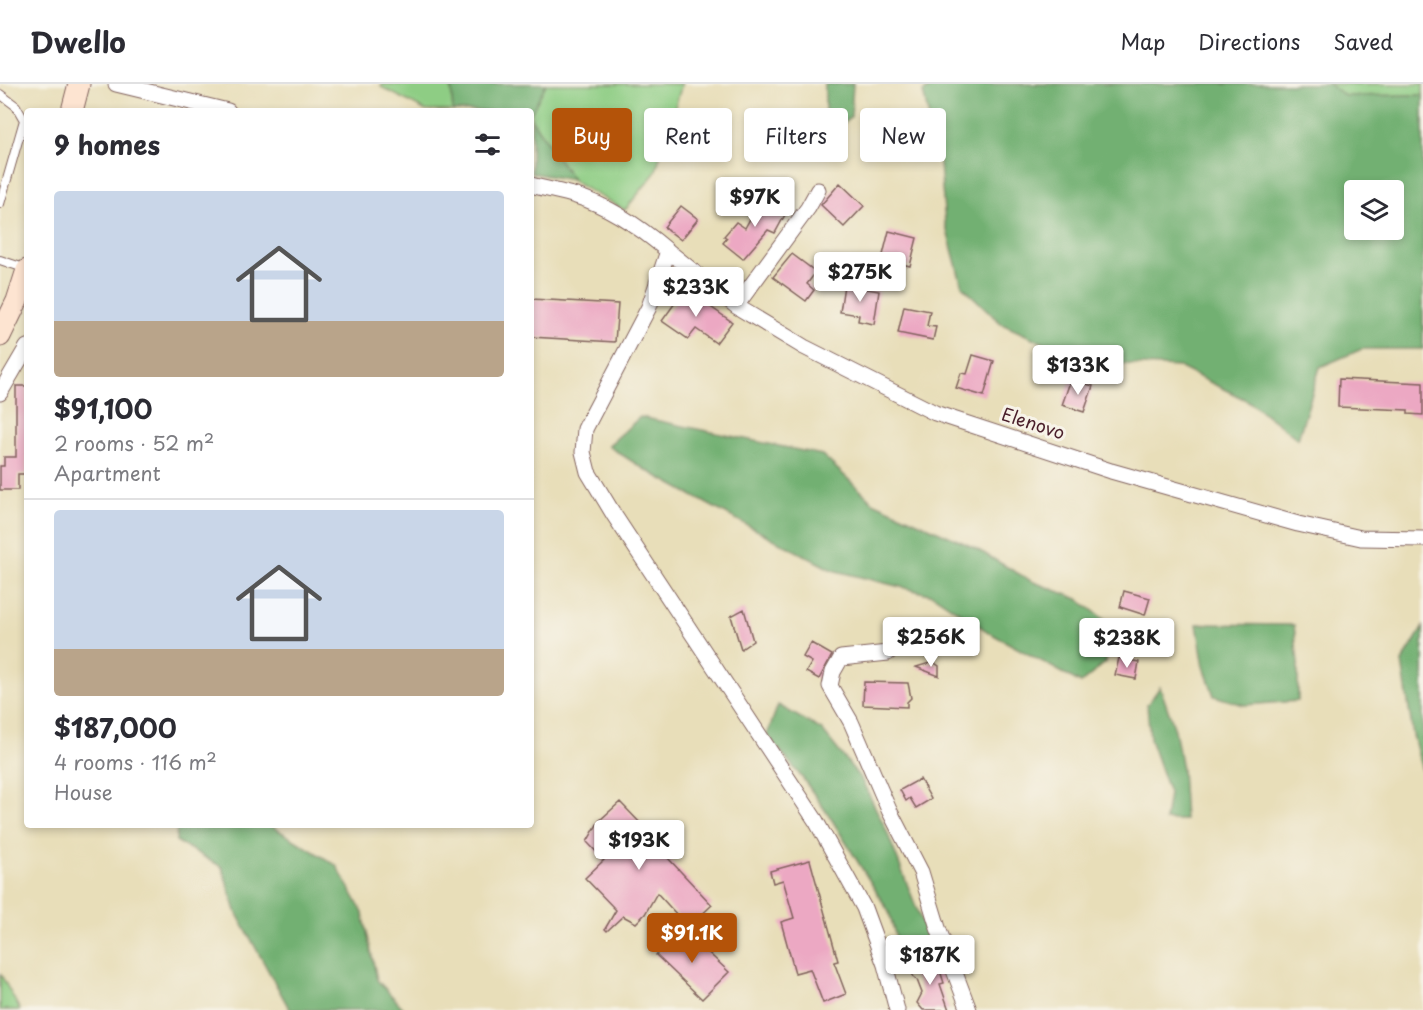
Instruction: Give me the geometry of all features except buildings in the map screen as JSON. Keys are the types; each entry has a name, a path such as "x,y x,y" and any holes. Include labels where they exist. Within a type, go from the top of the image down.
{"street":[{"path":"73,108 79,84"},
{"path":"116,84 216,108"},
{"name":"Elenovo","path":"534,186 577,196 595,203 643,230 736,306 804,347 946,416 1111,471 1298,524 1361,538 1423,539"},
{"path":"736,306 808,208 818,190"},
{"path":"668,251 649,307 585,429 583,452 588,472 620,525 816,821 864,908 885,965 897,1010"},
{"path":"0,336 17,301 24,279"},
{"path":"0,393 24,352"},
{"path":"888,653 841,658 833,672 830,686 851,722 889,810 921,873 938,928 969,1010"}],"lane":[{"path":"0,94 16,106 24,120 24,136 0,204"},
{"path":"0,260 24,269"}],"green space":[{"path":"382,84 451,84 453,108 420,108 381,87"},
{"path":"451,84 546,84 534,108 453,108"},
{"path":"546,84 682,84 675,108 644,108 644,162 658,162 655,173 625,210 579,185 561,162 632,162 632,108 552,108 552,150 534,123 534,108"},
{"path":"825,84 853,84 851,117 848,120 848,108 825,108"},
{"path":"936,84 1328,84 1345,96 1423,95 1423,349 1362,349 1320,367 1298,439 1248,401 1179,367 1085,362 1002,324 962,286 945,223 940,162 946,162 946,108 927,108 923,92"},
{"path":"1328,84 1423,84 1423,95 1345,96"},
{"path":"534,123 552,150 552,162 561,162 573,180 534,174"},
{"path":"640,417 822,455 873,502 973,547 1031,581 1078,599 1110,624 1106,662 1081,683 990,633 933,595 832,570 644,469 608,446"},
{"path":"1197,624 1294,625 1298,663 1298,701 1244,705 1214,696 1204,667"},
{"path":"1423,627 1423,774 1413,735 1402,662"},
{"path":"1160,687 1175,730 1182,769 1185,820 1165,820 1169,793 1150,739 1147,705"},
{"path":"778,705 822,730 861,779 885,827 930,943 901,957 889,912 832,820 804,780 767,735"},
{"path":"177,828 275,828 336,865 363,913 377,980 405,1010 290,1010 237,914 222,867 176,841"},
{"path":"0,973 20,1010 0,1010"}]}
